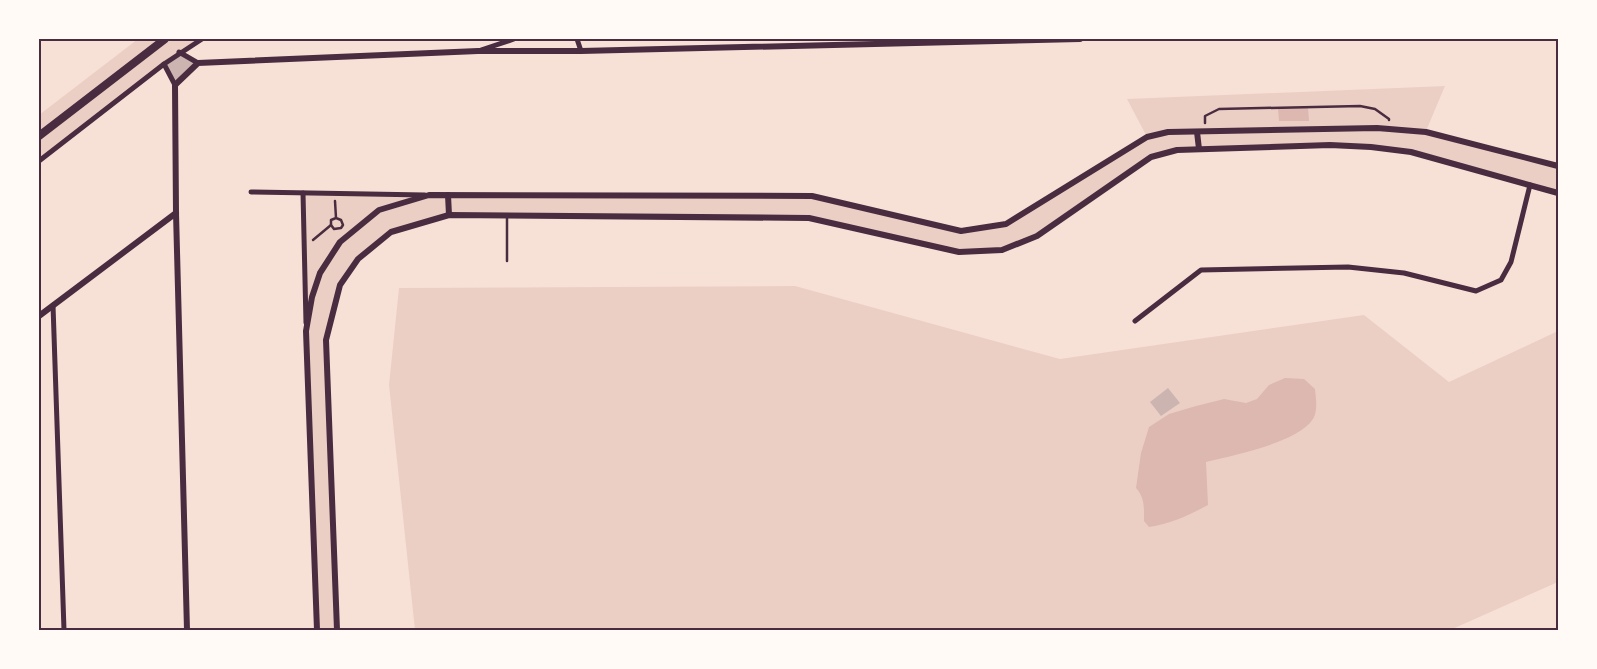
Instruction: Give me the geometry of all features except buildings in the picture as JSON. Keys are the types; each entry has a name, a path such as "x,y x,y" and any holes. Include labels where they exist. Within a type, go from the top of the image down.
{"main road":[{"path":"39,136 164,39"}],"street":[{"path":"39,161 179,52 202,39"},
{"path":"478,51 514,39"},
{"path":"577,39 581,50"},
{"path":"179,52 198,63 478,51 1080,39"},
{"path":"176,86 198,63"},
{"path":"164,64 176,86 176,213 187,630"},
{"path":"251,192 429,195 812,196 961,231 1006,224 1147,137 1168,132 1388,129 1426,132 1558,166"},
{"path":"1199,149 1201,132"},
{"path":"337,630 326,340 340,285 358,259 391,232 449,215 809,218 959,252 1002,250 1037,236 1151,157 1177,150 1330,144 1371,146 1410,152 1558,192"},
{"path":"1135,321 1201,270 1348,267 1404,272 1476,291 1501,280 1510,262 1530,185"},
{"path":"303,193 317,630"},
{"path":"306,331 312,297 320,273 340,242 379,210 429,195"},
{"path":"448,195 449,215"},
{"path":"39,316 176,213"},
{"path":"53,305 64,630"}],"lane":[{"path":"506,216 507,261"}],"path":[{"path":"1201,132 1205,116 1218,109 1360,106 1375,109 1389,118 1388,129"},
{"path":"335,194 336,218"},
{"path":"304,247 331,225 332,220 336,218"},
{"path":"331,225 334,229 340,228 343,225 341,220 336,218"}],"shaded area":[{"path":"138,39 202,39 39,161 39,115"},
{"path":"1445,86 1426,131 1558,166 1558,192 1411,152 1371,147 1177,150 1151,157 1037,236 1002,250 959,252 809,218 449,215 391,232 358,259 340,285 326,340 337,630 317,630 303,193 812,196 961,231 1006,224 1147,137 1127,99"},
{"path":"1308,107 1309,121 1279,121 1278,108"},
{"path":"795,286 1060,359 1364,315 1449,382 1558,331 1558,582 1450,630 415,630 389,385 399,288"},
{"path":"1285,378 1304,379 1315,389 1316,408 1313,419 1293,435 1279,441 1248,452 1206,462 1208,505 1187,516 1149,527 1144,521 1144,507 1136,488 1141,453 1149,427 1169,414 1224,399 1246,403 1257,399 1269,385"}]}
